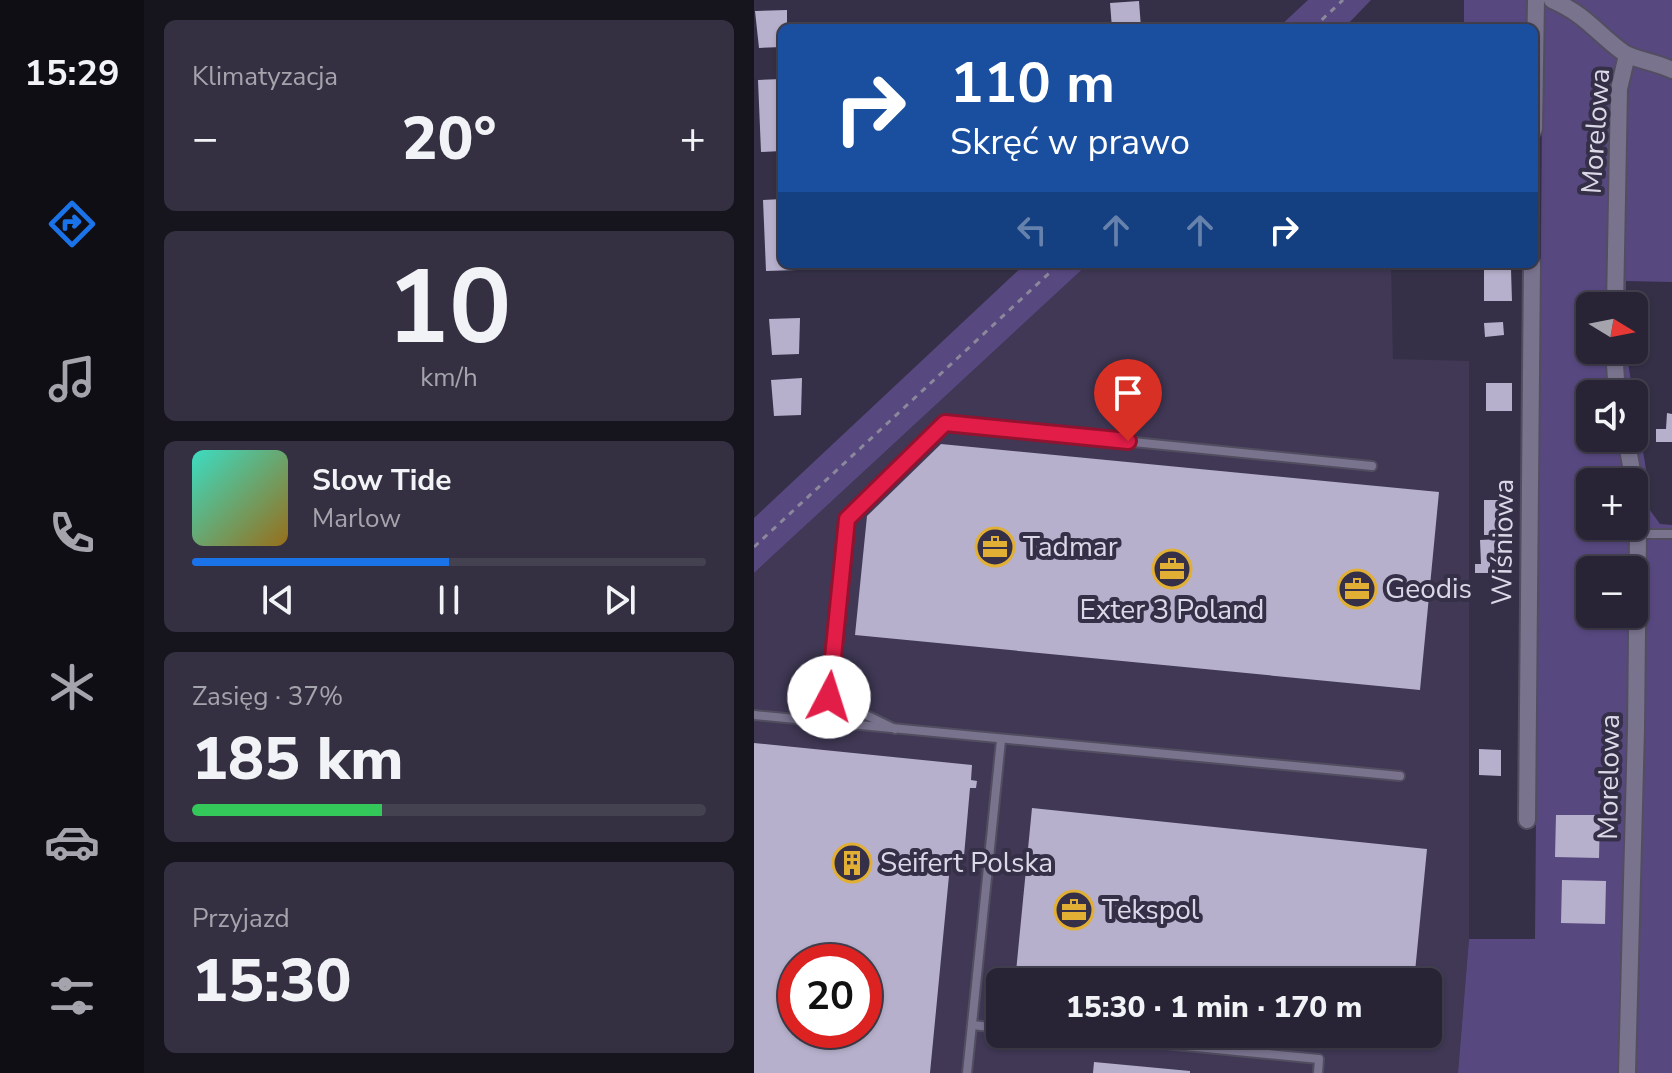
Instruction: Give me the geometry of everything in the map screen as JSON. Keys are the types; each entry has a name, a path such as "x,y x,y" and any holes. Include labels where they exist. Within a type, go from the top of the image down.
{"street":[{"path":"1536,0 1536,24"},
{"path":"1552,0 1580,12 1627,55 1651,60 1672,70"},
{"name":"Morelowa","path":"1615,292 1619,89 1627,55"},
{"name":"Wiśniowa","path":"1527,820 1532,268"},
{"name":"Morelowa","path":"1627,1073 1638,540"}],"lane":[{"path":"895,729 829,697 847,519 945,423 1372,466"},
{"path":"1648,534 1672,534"},
{"path":"754,715 1400,776"},
{"path":"967,1073 1001,740"},
{"path":"972,1025 986,1026"},
{"path":"1207,1048 1319,1059 1318,1073"}],"path":[{"path":"1317,24 1343,0"},
{"path":"754,547 1055,268"}],"shaded area":[{"path":"1308,0 1371,0 1348,24 1282,24"},
{"path":"1464,0 1672,0 1672,282 1626,281 1626,292 1576,292 1576,364 1628,364 1631,380 1576,380 1576,452 1643,452 1646,468 1576,468 1576,540 1648,540 1648,507 1660,524 1672,525 1672,1073 1458,1073 1469,939 1535,939 1542,113 1538,24 1464,24"},
{"path":"1021,268 1084,268 754,573 754,518"},
{"path":"1084,268 1391,268 1393,359 1469,361 1469,939 1458,1073 754,1073 754,573"}],"building":[{"path":"1139,1 1141,24 1112,24 1110,3"},
{"path":"787,10 787,24 778,24 778,47 759,48 755,11"},
{"path":"778,79 778,151 761,152 758,80"},
{"path":"778,199 778,268 797,270 766,271 763,200"},
{"path":"1484,270 1511,270 1512,301 1484,301"},
{"path":"800,318 799,354 772,355 769,319"},
{"path":"1503,322 1504,335 1485,337 1484,323"},
{"path":"802,378 801,415 774,416 771,380"},
{"path":"1486,383 1512,383 1512,411 1486,411"},
{"path":"1667,413 1672,414 1672,442 1656,442 1656,429 1666,429"},
{"path":"941,444 1439,492 1420,690 855,635 867,516"},
{"path":"1484,500 1510,500 1510,535 1484,535"},
{"path":"1501,539 1501,563 1490,563 1490,573 1475,573 1475,564 1481,564 1480,540"},
{"name":"Seifert Polska","path":"754,743 972,765 971,780 977,781 976,788 970,788 964,856 951,855 930,1073 754,1073"},
{"path":"1479,749 1501,750 1501,776 1479,775"},
{"path":"1032,808 1427,849 1415,968 1016,968"},
{"path":"1556,815 1600,815 1599,858 1555,857"},
{"path":"1562,880 1606,881 1605,924 1561,923"},
{"path":"1094,1062 1190,1071 1190,1073 1093,1073"}],"place":[{"name":"Tadmar","path":"995,547"},
{"name":"Exter 3 Poland","path":"1172,569"},
{"name":"Geodis","path":"1357,589"},
{"name":"Seifert Polska","path":"852,863"},
{"name":"Tekspol","path":"1074,910"}],"route":[{"path":"829,697 847,519 945,423 1128,441"}]}
